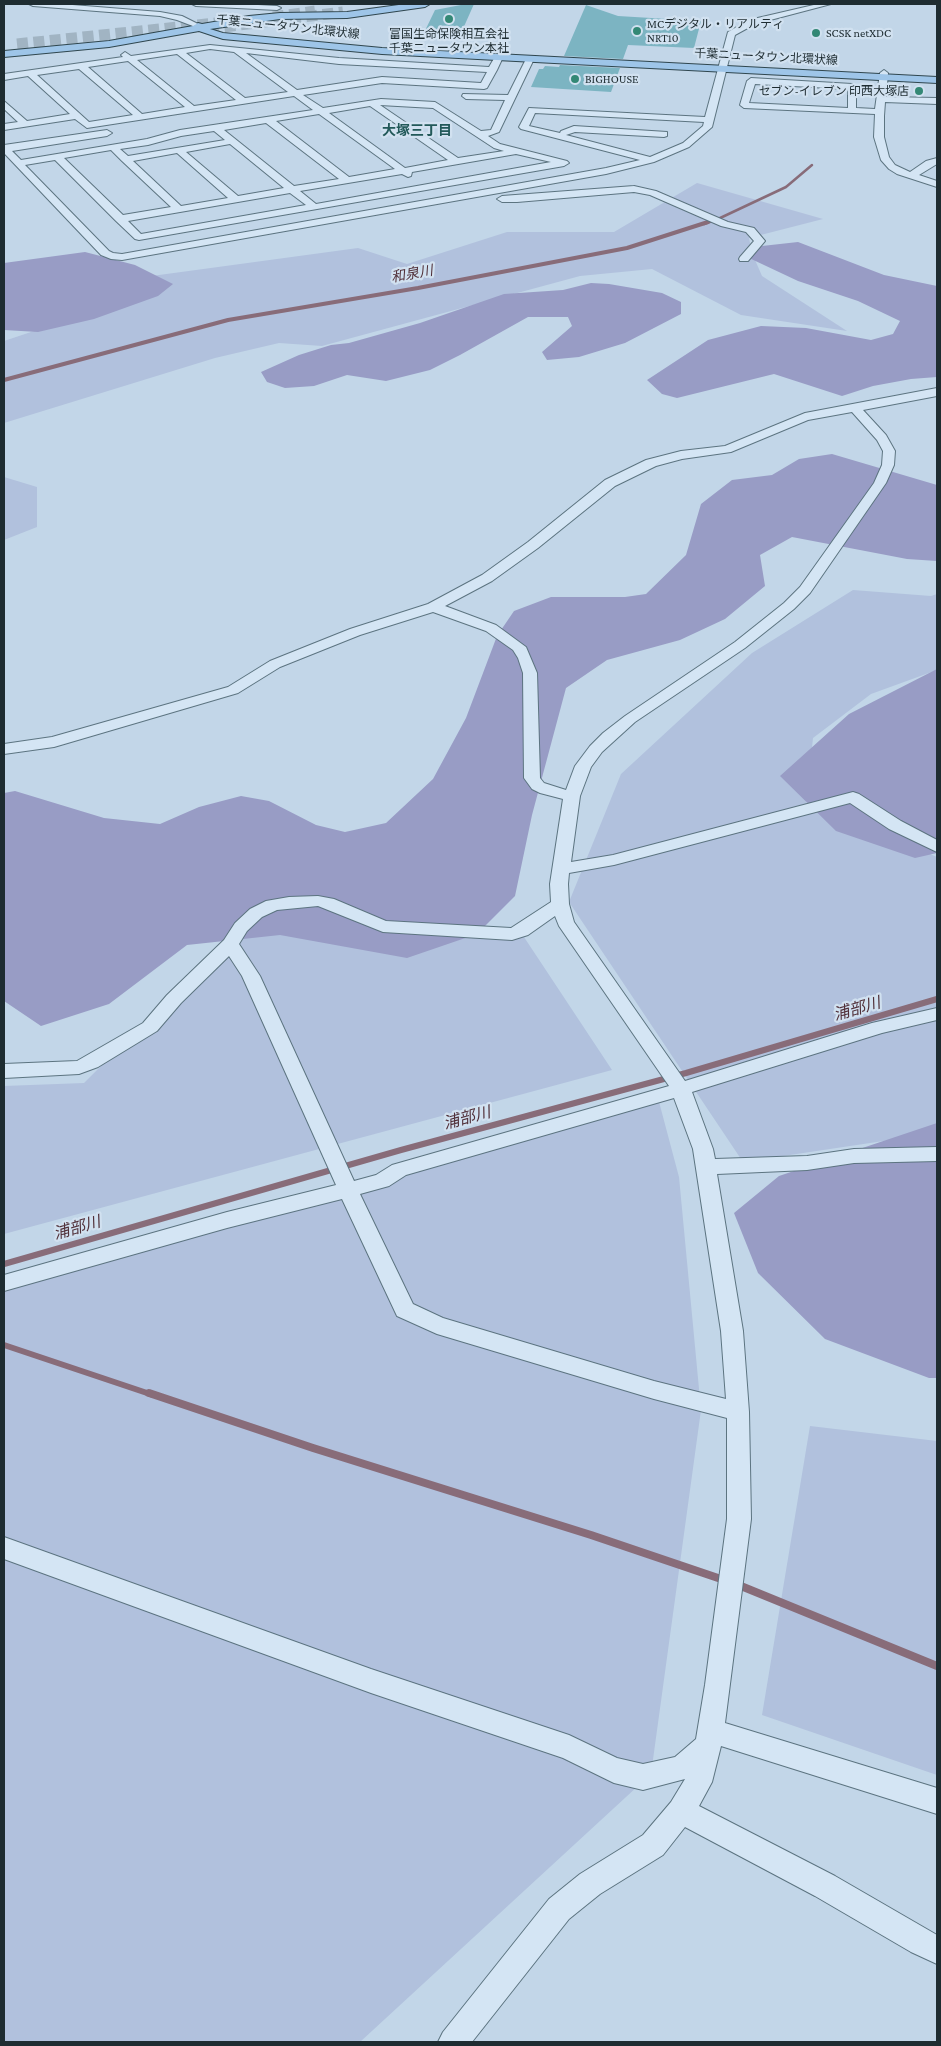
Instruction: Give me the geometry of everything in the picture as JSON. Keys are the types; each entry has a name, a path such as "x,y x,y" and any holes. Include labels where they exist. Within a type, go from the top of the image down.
{"main road":[{"path":"315,11 364,4"},
{"path":"343,12 391,4"},
{"path":"87,35 150,34 265,17 348,15 425,4"},
{"path":"4,54 109,44 326,5"},
{"name":"千葉ニュータウン北環状線","path":"200,27 224,36 289,43 502,56 884,75 937,80"},
{"path":"4,46 18,44"},
{"path":"4,50 47,45"},
{"name":"千葉ニュータウン北環状線","path":"884,75 937,75"}],"street":[{"path":"33,4 102,11 160,14 187,20 200,27"},
{"path":"102,11 126,4"},
{"path":"196,4 277,8"},
{"path":"117,132 7,148 104,253 116,257 464,197 620,168 652,160 686,145 701,133 709,120 731,34 742,26 827,4"},
{"path":"4,77 210,47 305,58 492,70"},
{"path":"236,50 444,200"},
{"path":"4,67 121,51 192,109"},
{"path":"178,52 243,101"},
{"path":"30,73 87,125 382,80 484,86 502,56"},
{"path":"305,58 319,67"},
{"path":"480,134 494,132 509,98 529,61"},
{"path":"81,66 140,117"},
{"path":"884,75 879,112 879,137 884,158 892,167 911,176 937,184"},
{"path":"332,76 346,86"},
{"path":"852,111 852,87 751,81 744,105 852,111 879,112"},
{"path":"461,95 509,98"},
{"path":"881,99 937,101"},
{"path":"4,104 24,124"},
{"path":"372,104 457,162"},
{"path":"18,162 216,128 372,104 435,105 497,146 564,163 139,237 57,156"},
{"path":"652,160 524,127 532,110 709,120"},
{"path":"4,127 77,116"},
{"path":"626,153 648,144 664,134 671,129 678,118"},
{"path":"268,120 347,180"},
{"path":"216,128 314,207"},
{"path":"558,136 574,129 664,134"},
{"path":"125,159 233,142"},
{"path":"113,147 179,209"},
{"path":"179,150 236,199"},
{"path":"120,219 518,151"},
{"path":"911,176 930,163 937,161"},
{"path":"464,197 517,199 634,189 653,193 725,224 750,230 760,241 744,259"},
{"path":"4,750 54,742 233,690 275,664 355,632 433,607 487,578 534,545 610,483 643,467 681,455 727,449 758,438 804,417 937,392"},
{"path":"453,2042 559,1909 590,1884 653,1844 682,1811 699,1782 710,1738 739,1519 738,1412 732,1331 703,1149 681,1089 565,922 560,904 561,869 572,796 583,766 609,736 630,719 747,640 789,606 805,590 880,483 888,465 889,451 882,438 854,408"},
{"path":"433,607 491,628 519,647 530,673 532,778 538,786 546,790 572,796"},
{"path":"561,869 614,860 853,797 895,825 937,847"},
{"path":"4,1071 79,1067 150,1028 174,999 230,944 241,927 256,913 272,905 289,902 318,901 328,903 383,926 512,934 522,931 560,904"},
{"path":"230,944 251,976 329,1151 405,1310 437,1325 654,1390 738,1412"},
{"path":"4,1283 227,1220 347,1188 382,1181 399,1170 681,1089 879,1027 937,1014"},
{"path":"706,1167 807,1162 854,1156 937,1154"},
{"path":"4,1548 371,1681 569,1748 614,1770 642,1777 682,1768 710,1738"},
{"path":"710,1738 937,1801"},
{"path":"682,1811 825,1886 937,1950"}],"shaded area":[{"path":"697,183 823,219 749,238 752,253 762,276 847,331 741,315 652,269 580,276 322,346 279,343 215,358 4,423 4,341 70,319 137,278 358,248 407,264 507,232 614,232"},
{"path":"798,242 884,275 937,286 937,377 911,379 873,386 842,396 774,374 677,398 662,394 647,380 708,340 761,326 806,328 871,340 893,334 900,321 858,301 798,281 747,257 762,246"},
{"path":"85,252 135,265 173,284 158,296 94,319 38,332 4,330 4,263"},
{"path":"591,283 609,284 662,293 681,302 681,314 625,343 579,357 547,360 542,352 572,326 568,317 528,317 430,370 386,381 347,375 314,386 285,388 267,382 261,372 299,355 420,323 504,294 563,290"},
{"path":"832,454 937,485 937,561 907,559 792,537 760,555 765,586 725,619 680,640 607,660 566,688 532,815 515,896 477,934 407,958 280,935 187,945 109,1004 41,1026 4,1001 4,793 15,791 104,818 160,824 199,807 241,796 269,801 316,825 345,832 386,823 433,779 466,718 497,636 514,611 551,597 625,597 646,594 686,555 701,504 732,480 772,475 799,459"},
{"path":"4,477 37,487 37,527 4,540"},
{"path":"853,590 931,596 937,594 937,670 871,694 813,738 806,802 937,857 937,1133 743,1162 569,902 621,774 752,653"},
{"path":"937,669 937,853 915,858 836,831 780,776 849,714"},
{"path":"254,913 520,931 612,1070 4,1234 4,1086 84,1083"},
{"path":"658,1098 679,1177 701,1410 651,1774 360,2042 4,2042 4,1290"},
{"path":"937,1123 937,1378 929,1378 825,1339 758,1273 734,1213 779,1176"},
{"path":"810,1426 937,1441 937,1775 762,1715"}],"building":[{"name":"富国生命保険相互会社 千葉ニュータウン本社","path":"474,4 458,40 421,39 435,10"},
{"name":"MCデジタル・リアルティ NRT10","path":"586,5 618,16 701,21 694,48 628,45 623,59 564,56"},
{"name":"BIGHOUSE","path":"560,65 620,68 611,92 531,87 539,69 543,69 545,66 559,67"}],"waterway":[{"name":"和泉川","path":"704,224 786,187 812,165"},
{"name":"和泉川","path":"4,380 228,320 418,288 627,248 708,222"},
{"name":"浦部川","path":"4,1264 401,1150 686,1073 937,999"},
{"path":"4,1345 153,1395"},
{"path":"149,1393 313,1448 591,1535 724,1580"},
{"path":"736,1584 937,1666"}],"tunnel":[{"path":"273,17 315,11"},
{"path":"208,29 343,12"},
{"path":"17,44 225,22"}],"place":[{"name":"富国生命保険相互会社 千葉ニュータウン本社","path":"449,19"},
{"name":"MCデジタル・リアルティ NRT10","path":"637,31"},
{"name":"SCSK netXDC","path":"816,33"},
{"name":"BIGHOUSE","path":"575,79"},
{"name":"セブン-イレブン 印西大塚店","path":"919,91"}],"district":[{"name":"大塚三丁目","path":"417,131"}]}
